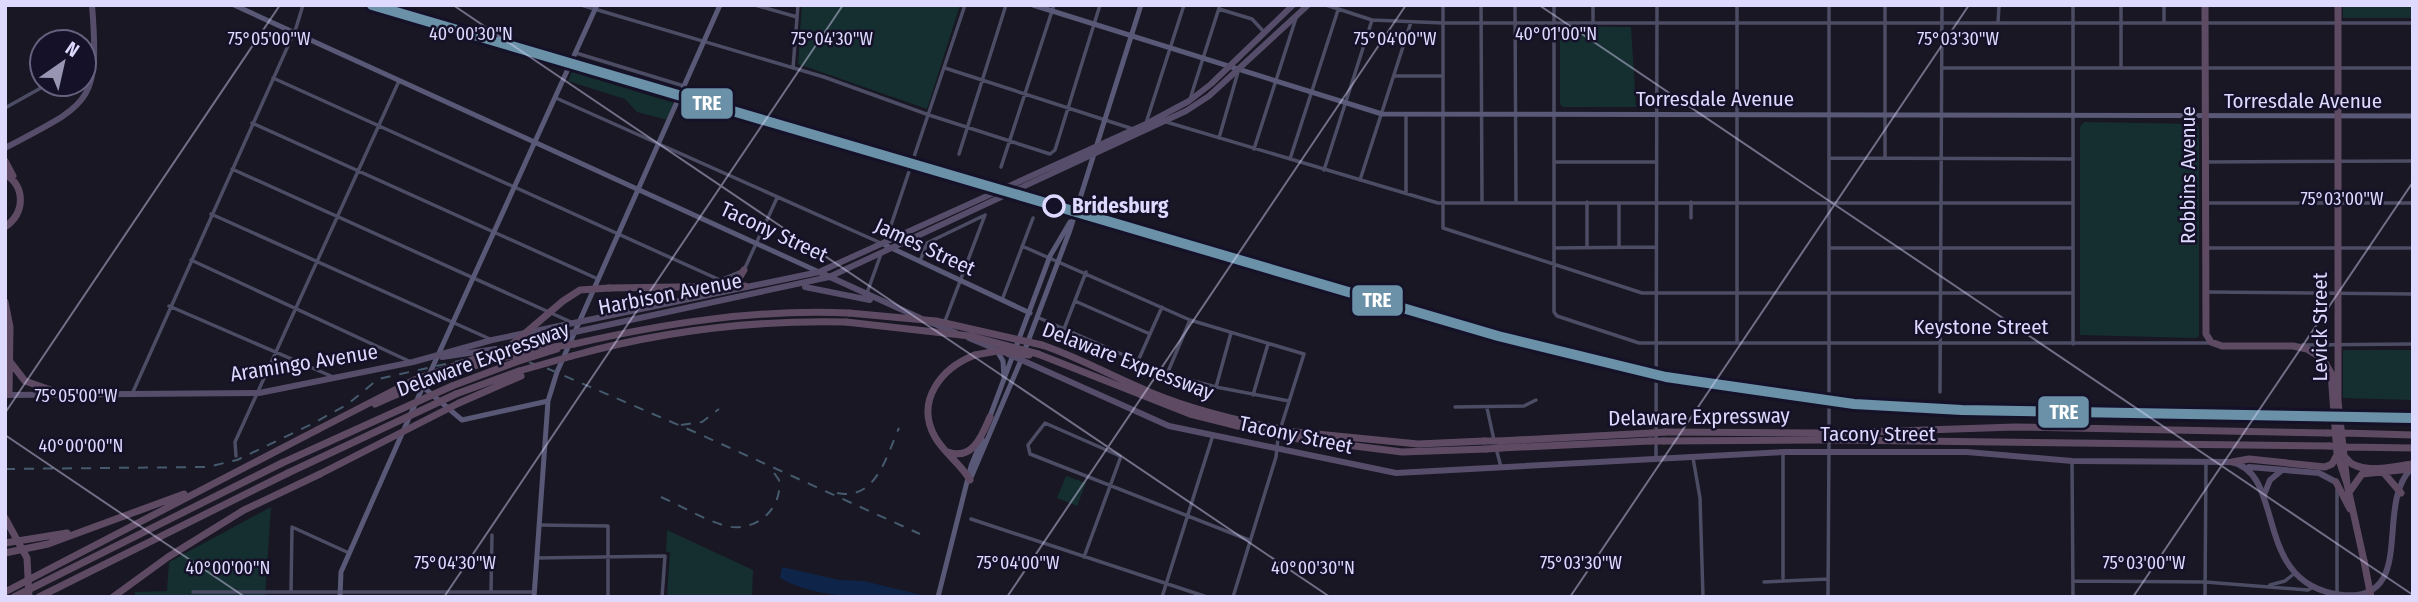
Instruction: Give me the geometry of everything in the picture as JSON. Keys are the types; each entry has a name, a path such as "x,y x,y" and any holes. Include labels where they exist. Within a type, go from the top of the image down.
{"highway":[{"name":"Robbins Avenue","path":"2205,5 2205,327 2211,342"},
{"name":"Levick Street","path":"2338,5 2337,344 2342,452"},
{"path":"5,161 15,182 20,205 15,218 5,227"},
{"path":"5,174 15,182"},
{"path":"703,286 735,282 744,270"},
{"path":"5,592 414,380 509,347 580,290 745,286"},
{"path":"5,302 9,316 10,360 7,394"},
{"name":"Delaware Expressway","path":"14,597 282,463 452,386 516,362 574,344 709,318 787,312 849,313 936,321 1042,345 1079,358 1137,387 1182,404 1285,434 1418,444 1485,445 1664,436 1836,436 2329,446 2342,452 2413,448"},
{"name":"Delaware Expressway","path":"39,597 288,473 456,394 572,356 690,330 784,322 846,322 970,336 1080,370 1190,414 1275,431"},
{"name":"Keystone Street","path":"2211,342 2222,346 2293,346"},
{"path":"317,430 423,383 467,367 532,350 574,344"},
{"name":"Levick Street","path":"2293,346 2314,352 2329,368 2348,488 2358,529"},
{"path":"970,480 930,427 928,409 931,391 942,375 975,355 997,351 1038,356"},
{"path":"10,360 15,372 25,381 62,394"},
{"path":"114,596 168,557 244,510 520,373"},
{"path":"944,449 956,454 968,452 978,441 990,417"},
{"name":"Delaware Expressway","path":"1836,436 2015,427 2413,435"},
{"path":"2232,462 2249,459 2323,468 2332,464 2342,452 2349,463 2358,468 2412,467"},
{"path":"2348,488 2360,475 2412,467"},
{"path":"5,554 48,544 236,471"},
{"path":"2382,471 2393,480 2401,493"},
{"path":"2336,482 2358,529 2371,597"},
{"path":"5,518 27,558 29,597"},
{"path":"7,543 46,538 105,523"}],"main road":[{"path":"92,5 93,28"},
{"name":"Harbison Avenue","path":"440,356 449,358 745,286 819,272 1134,129 1162,120 1209,96 1308,5"},
{"path":"1293,6 1297,13"},
{"name":"Harbison Avenue","path":"440,356 492,340 575,328 796,287 829,277 1143,132 1189,101 1230,68 1293,6"},
{"path":"5,148 74,110 82,98"},
{"name":"Tacony Street","path":"819,272 886,304 1018,358 1168,426 1388,472 1783,452 1967,452 2072,461 2232,462 2247,467 2319,473 2336,482"},
{"path":"796,287 822,288 886,304"},
{"name":"Aramingo Avenue","path":"7,394 259,393 440,356"},
{"path":"2247,467 2257,479 2278,547 2296,572 2314,587 2336,596 2364,594 2390,583"},
{"path":"2399,559 2401,493 2403,480 2412,467"},
{"path":"2264,498 2270,480 2283,470"}],"street":[{"name":"Tacony Street","path":"234,5 819,272"},
{"path":"131,394 293,33 303,5"},
{"path":"581,5 596,7 793,68 929,116 1052,153 1100,5"},
{"path":"193,592 447,594 491,591 534,594 548,401 575,328 720,5"},
{"path":"755,5 797,17"},
{"path":"793,68 798,5"},
{"path":"866,295 965,5"},
{"path":"959,153 1006,5"},
{"name":"Torresdale Avenue","path":"1033,5 1053,8 1130,37 1345,105 1382,114 2413,116"},
{"path":"1033,314 1073,218 1141,5"},
{"path":"1143,132 1184,5"},
{"path":"1326,5 1372,20 1443,23 2413,23"},
{"path":"1443,5 1443,228 1642,293 2073,293"},
{"path":"1481,5 1482,202"},
{"path":"1515,5 1516,202"},
{"path":"1554,5 1554,264"},
{"path":"1593,5 1593,22"},
{"path":"1657,5 1657,457"},
{"path":"1737,5 1737,343"},
{"path":"1828,597 1829,5"},
{"path":"1885,5 1885,158"},
{"path":"1940,392 1941,5"},
{"path":"1998,5 1998,23"},
{"path":"2073,5 2073,345"},
{"path":"2121,5 2121,68"},
{"path":"2164,5 2164,22"},
{"path":"340,594 341,572 349,553 422,386 440,356 596,7"},
{"path":"1189,101 1220,7 1252,19 1265,33"},
{"path":"1001,167 1053,8"},
{"path":"1290,159 1338,10"},
{"path":"1254,149 1297,13"},
{"path":"1324,170 1372,20"},
{"path":"1360,180 1410,22"},
{"path":"576,54 684,86"},
{"path":"945,68 1134,129"},
{"path":"1942,68 2413,68"},
{"path":"1219,138 1238,70"},
{"path":"1394,76 1443,76"},
{"path":"273,78 720,280 744,270 777,198"},
{"path":"236,456 235,442 399,80"},
{"path":"5,108 28,95"},
{"name":"James Street","path":"556,98 1167,374 1216,387 1289,401"},
{"path":"1406,114 1406,194"},
{"path":"1162,120 1443,203 2073,204"},
{"path":"252,123 598,278"},
{"path":"1830,158 2073,159"},
{"path":"2205,162 2413,161"},
{"path":"1554,162 1657,162"},
{"path":"232,169 473,278 575,328"},
{"path":"1587,202 1587,247"},
{"path":"1691,202 1691,218"},
{"path":"1619,203 1619,247"},
{"path":"2206,203 2413,203"},
{"path":"211,214 492,340"},
{"path":"920,261 926,243 985,215 943,327"},
{"path":"1002,300 1032,218"},
{"path":"938,597 970,480 1018,358 1049,256 1073,218"},
{"path":"1022,246 1058,259 1190,320 1304,355 1233,597"},
{"path":"1554,248 1656,247"},
{"path":"1829,248 2073,248"},
{"path":"2205,248 2413,248"},
{"path":"191,260 413,362"},
{"name":"Keystone Street","path":"1554,264 1554,312 1557,316 1639,342 2073,345 2199,345 2211,342"},
{"path":"1064,329 1086,272"},
{"path":"2205,292 2413,293"},
{"path":"1075,301 1150,334"},
{"path":"169,306 335,378"},
{"path":"1138,361 1162,307"},
{"path":"1167,374 1190,320"},
{"path":"1216,387 1231,333"},
{"path":"1253,395 1268,344"},
{"name":"Keystone Street","path":"2293,346 2413,344"},
{"path":"995,349 1003,363 1001,388"},
{"path":"970,480 971,466 1001,388 1018,358"},
{"path":"422,386 462,420 548,401"},
{"path":"1455,407 1524,406 1536,400"},
{"path":"1487,408 1501,467"},
{"path":"1084,557 1110,486 1119,459 1118,453 1045,423 1035,432 1028,452 1110,486 1249,540"},
{"path":"1162,597 1213,435"},
{"path":"1783,452 1783,578"},
{"path":"1693,456 1700,498 1703,597"},
{"path":"2205,597 2206,460"},
{"path":"2072,461 2073,597"},
{"path":"2336,482 2336,596"},
{"path":"971,519 1207,597"},
{"path":"539,525 607,526 608,597"},
{"path":"291,592 292,527 349,553"},
{"path":"491,591 492,535"},
{"path":"537,558 665,556 662,597"},
{"path":"2270,585 2285,581 2296,572"},
{"path":"1764,582 1783,578 1828,579"},
{"path":"2073,581 2205,582 2308,590 2314,587"}],"green space":[{"path":"802,5 960,5 927,109 798,64"},
{"path":"2343,5 2413,5 2413,18 2343,18"},
{"path":"1560,26 1631,27 1636,107 1563,107 1560,104"},
{"path":"572,72 674,103 668,120 637,112 625,99 568,81"},
{"path":"2084,122 2197,124 2199,336 2196,338 2080,335 2080,127"},
{"path":"2343,350 2413,350 2413,400 2343,398"},
{"path":"1066,476 1086,483 1077,506 1057,498"},
{"path":"271,507 265,597 135,597 135,592 167,591 169,562"},
{"path":"667,530 753,570 752,597 667,597 670,552 666,552"}],"water":[{"path":"782,567 840,580 864,581 930,597 833,595 797,586 780,578"}],"railway":[{"path":"5,469 207,467 237,460 312,424 348,404 378,379 486,355 505,355 544,367 920,534"},
{"path":"681,425 702,422 719,409"},
{"path":"837,493 850,494 870,484 884,463 899,428"},
{"path":"661,497 726,526 747,526 765,516 776,500 779,480 770,467"}],"transit line":[{"name":"TRE","path":"372,5 1498,336 1666,377 1854,404 1962,410 2413,418"}],"place":[{"name":"Bridesburg","path":"1054,206"}]}
